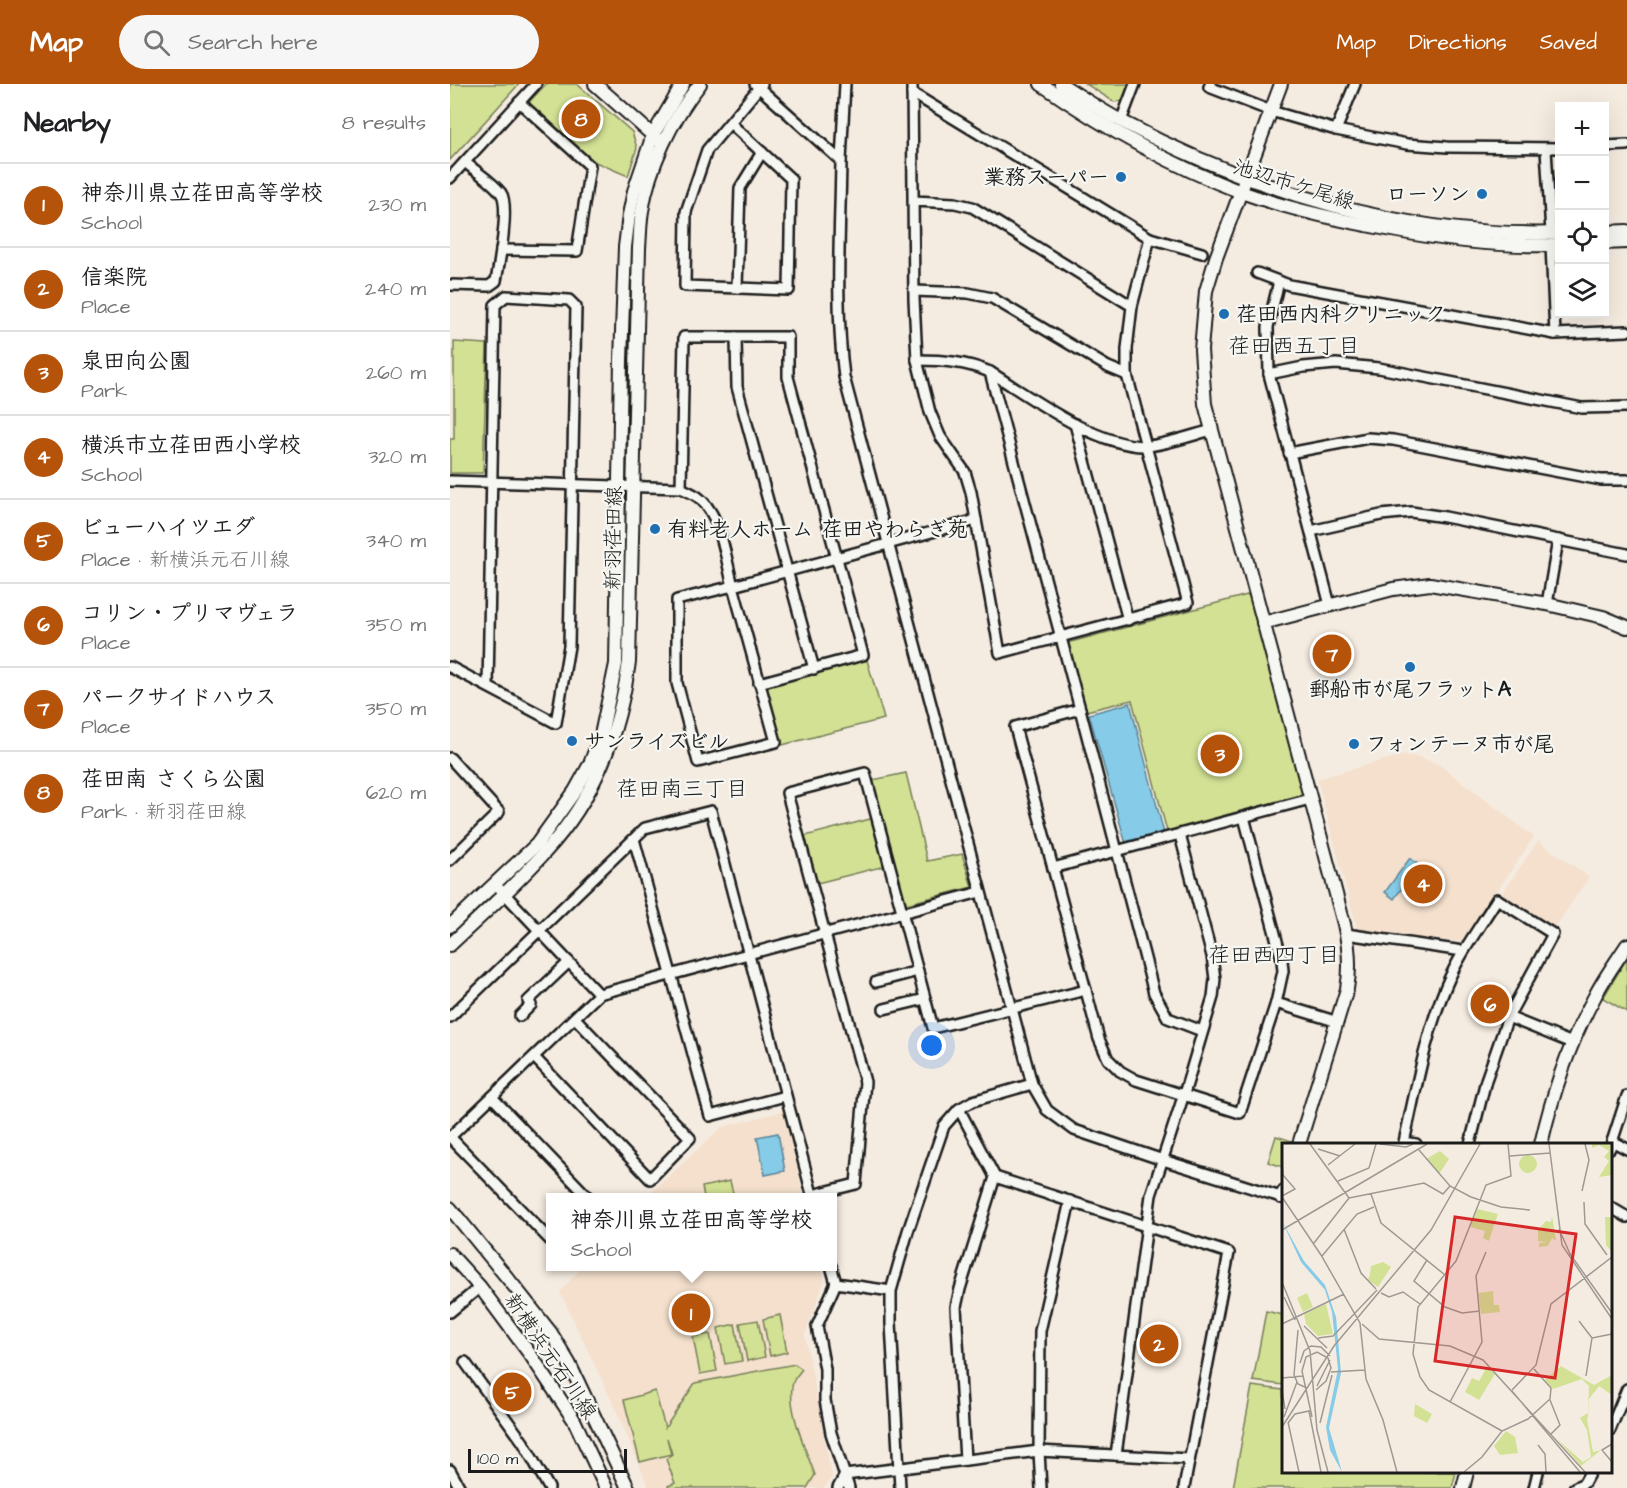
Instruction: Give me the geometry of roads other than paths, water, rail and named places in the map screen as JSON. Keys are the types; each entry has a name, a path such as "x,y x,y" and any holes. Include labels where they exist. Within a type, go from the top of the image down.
{"street":[{"path":"450,178 536,84"},
{"path":"595,84 663,144"},
{"name":"新羽荏田線","path":"450,945 537,844 562,811 590,764 602,735 616,664 625,247 632,199 653,135 683,84"},
{"name":"新羽荏田線","path":"450,926 546,852 593,785 612,739 625,690 629,662 639,248 642,210 649,182 663,144 676,119 700,84"},
{"name":"池辺市ケ尾線","path":"1041,84 1069,104 1170,161 1240,191 1335,219 1427,237 1504,244 1555,239"},
{"name":"池辺市ケ尾線","path":"1061,84 1121,121 1168,145 1246,179 1341,208 1432,225 1555,239"},
{"path":"1121,121 1135,84"},
{"path":"1210,84 1209,87 1271,111 1336,130 1407,144 1447,147 1555,148"},
{"path":"1281,84 1216,258 1203,310 1201,334 1205,404 1349,951 1349,974 1338,1022 1299,1143"},
{"path":"1336,130 1354,84"},
{"path":"730,123 791,180 789,290 686,286 686,212 707,150 758,85 841,161"},
{"path":"842,86 838,298 842,359 848,396 1032,1084 1047,1110 1074,1130 1163,1160 1282,1196"},
{"path":"912,89 917,360 930,412 940,436 965,472 972,492 1000,653 1188,603 1127,375 1127,349 1132,306 1150,238"},
{"path":"912,89 1150,238 1202,254"},
{"path":"501,250 577,251 591,166 519,102"},
{"path":"1609,146 1627,145"},
{"path":"1546,148 1555,239"},
{"path":"737,288 740,188 762,152"},
{"path":"450,285 489,286 496,281 501,250 505,201 501,192 465,162"},
{"path":"913,201 955,203 972,207 1132,306"},
{"path":"1609,232 1627,231"},
{"path":"1609,243 1627,242"},
{"path":"1555,264 1555,334"},
{"path":"1257,273 1289,285 1555,334 1627,331"},
{"path":"1279,281 1268,327 1269,374 1330,605"},
{"path":"914,291 968,293 992,298 1108,368 1127,375"},
{"path":"450,667 556,723 569,646 576,307 568,300 506,296 495,305 488,687"},
{"path":"681,488 684,337 788,337 788,376 863,655 759,683"},
{"path":"736,337 737,387 814,669"},
{"path":"917,360 956,362 976,366 990,372 1075,424 1118,442 1146,447 1212,429"},
{"path":"1269,374 1303,367 1336,364 1379,369 1582,408 1627,406"},
{"path":"990,372 1154,993 1168,1018 1202,1031"},
{"path":"1075,424 1128,620"},
{"path":"1289,453 1368,438 1393,440 1601,480 1627,480"},
{"path":"450,481 681,488 707,505 716,520 733,586 759,683 776,742 698,762 677,683 677,600 733,586 788,572 838,559 976,520"},
{"path":"1311,531 1381,515 1411,512 1627,554"},
{"path":"1547,604 1558,540"},
{"path":"1263,623 1393,589 1430,584 1547,604 1603,617 1627,627"},
{"path":"1080,710 1015,727 1099,1040 1108,1059 1120,1071 1136,1080 1240,1113 1276,1003 1283,972 1282,960 1244,817"},
{"path":"450,758 499,812 450,860"},
{"path":"823,1193 856,1184 865,1082 787,793 865,773 933,1028 1086,990"},
{"path":"1053,868 1310,799"},
{"path":"450,1017 645,828 711,811 811,1193"},
{"path":"1116,1455 1151,1196 1184,1094 1215,979 1212,956 1180,835"},
{"path":"634,838 710,1116 785,1096"},
{"path":"499,889 599,994"},
{"path":"546,1236 450,1137 599,994 980,892"},
{"path":"1410,1143 1404,1142 1428,1038 1446,987 1463,951 1497,899 1553,934 1508,1017 1486,1080 1470,1143"},
{"path":"1346,934 1463,951"},
{"path":"1541,1143 1549,1111 1572,1044 1596,993 1627,945"},
{"path":"520,1016 531,1005 528,1001 569,962"},
{"path":"876,982 918,971"},
{"path":"884,1010 925,999"},
{"path":"1276,1003 1338,1022"},
{"path":"1508,1017 1572,1044"},
{"path":"534,1057 650,1179 690,1138 575,1018"},
{"path":"900,1488 891,1291 908,1231 944,1126 959,1109 973,1101 1032,1084"},
{"path":"1611,1143 1627,1096"},
{"path":"492,1097 585,1193"},
{"path":"959,1109 995,1177 1229,1253 1184,1488"},
{"path":"1612,1144 1627,1149"},
{"path":"965,1460 956,1307 995,1177"},
{"path":"1041,1488 1040,1331 1070,1201"},
{"path":"1612,1208 1627,1217"},
{"name":"新横浜元石川線","path":"450,1209 551,1333 569,1363 628,1488"},
{"name":"新横浜元石川線","path":"450,1254 480,1287 532,1357 574,1420 606,1488"},
{"path":"832,1271 836,1283 817,1326 825,1369 825,1400 831,1433 849,1488"},
{"path":"836,1283 891,1291"},
{"path":"450,1312 480,1287"},
{"path":"465,1362 523,1442 549,1488"},
{"path":"1612,1427 1627,1389"},
{"path":"845,1475 1039,1451 1189,1459"},
{"path":"450,1470 460,1488"},
{"path":"1463,1488 1467,1473"},
{"path":"1534,1488 1538,1473"},
{"path":"1574,1488 1584,1483 1589,1473"},
{"path":"838,1488 845,1475"}],"water":[{"path":"1130,703 1164,833 1126,844 1089,714"},
{"path":"1410,858 1419,865 1394,899 1385,892"},
{"path":"778,1133 785,1171 765,1175 757,1137"}],"place":[{"name":"荏田南 さくら公園","path":"581,119"},
{"name":"業務スーパー","path":"1121,177"},
{"name":"ローソン","path":"1482,194"},
{"name":"荏田西内科クリニック","path":"1224,314"},
{"name":"有料老人ホーム 荏田やわらぎ苑","path":"655,529"},
{"name":"パークサイドハウス","path":"1332,654"},
{"name":"郵船市が尾フラットA","path":"1410,667"},
{"name":"サンライズビル","path":"572,741"},
{"name":"フォンテーヌ市が尾","path":"1354,744"},
{"name":"泉田向公園","path":"1220,754"},
{"name":"横浜市立荏田西小学校","path":"1423,884"},
{"name":"コリン・プリマヴェラ","path":"1490,1004"},
{"name":"神奈川県立荏田高等学校","path":"691,1313"},
{"name":"信楽院","path":"1159,1344"},
{"name":"ビューハイツエダ","path":"512,1392"}],"district":[{"name":"荏田西五丁目","path":"1294,345"},
{"name":"荏田南三丁目","path":"682,788"},
{"name":"荏田西四丁目","path":"1274,954"}]}
